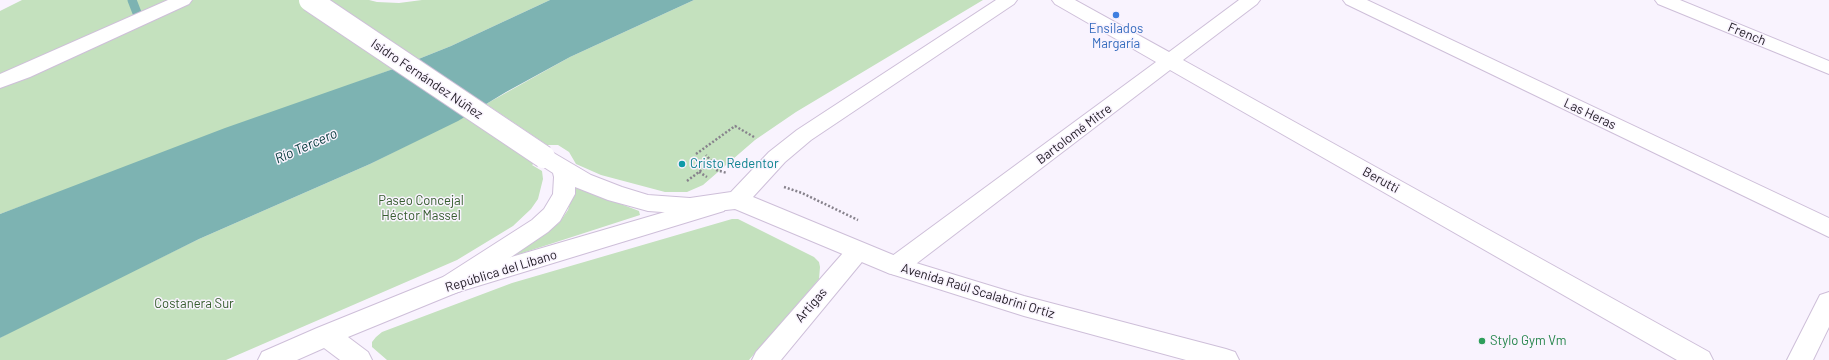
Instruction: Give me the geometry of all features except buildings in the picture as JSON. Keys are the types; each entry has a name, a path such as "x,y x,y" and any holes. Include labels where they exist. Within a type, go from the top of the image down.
{"street":[{"path":"0,81 183,0"},
{"name":"Isidro Fernández Núñez","path":"310,0 563,170"},
{"path":"563,170 583,181 616,194 648,202 690,206 737,200 777,157 804,135 1008,0"},
{"name":"Berutti","path":"1061,0 1700,360"},
{"name":"Bartolomé Mitre","path":"896,266 1251,0"},
{"name":"Las Heras","path":"1352,0 1829,228"},
{"name":"French","path":"1664,0 1829,68"},
{"path":"452,284 540,226 552,215 564,194 565,177 563,170"},
{"name":"Avenida Raúl Scalabrini Ortiz","path":"737,200 896,266 1024,306 1226,360"},
{"name":"República del Líbano","path":"271,360 452,284 737,200"},
{"name":"Artigas","path":"765,360 858,251"},
{"path":"1800,360 1829,302"},
{"path":"326,336 359,360"}],"path":[{"path":"696,154 735,126 754,137"},
{"path":"684,180 686,182 712,162 706,155"},
{"path":"699,172 707,178"}],"green space":[{"path":"22,0 369,0 399,3 422,0 550,0 451,46 396,68 0,214 0,11"},
{"path":"694,0 983,0 796,112 755,140 703,185 687,192 665,192 601,175 576,164 569,152 558,145 547,145 486,104 570,57"},
{"name":"Paseo Concejal Héctor Massel","path":"467,115 536,162 532,165 542,171 543,179 538,199 531,209 513,226 457,260 226,360 0,360 0,338 23,325 199,239 370,164"},
{"path":"577,187 639,211 640,215 510,257 559,223 568,210 574,189"},
{"path":"732,219 738,219 814,257 819,262 820,267 819,279 749,360 387,360 372,347 372,342 382,332 512,283"}],"water":[{"name":"Río Tercero","path":"550,0 694,0 570,57 506,92 458,121 370,164 199,239 0,338 0,214 225,128 396,68 451,46"}],"waterway":[{"path":"132,0 139,18"}],"place":[{"name":"Ensilados Margaría","path":"1116,15"},
{"name":"Cristo Redentor","path":"682,164"},
{"name":"Stylo Gym Vm","path":"1482,341"}],"park label":[{"name":"Costanera Sur","path":"194,304"}]}
